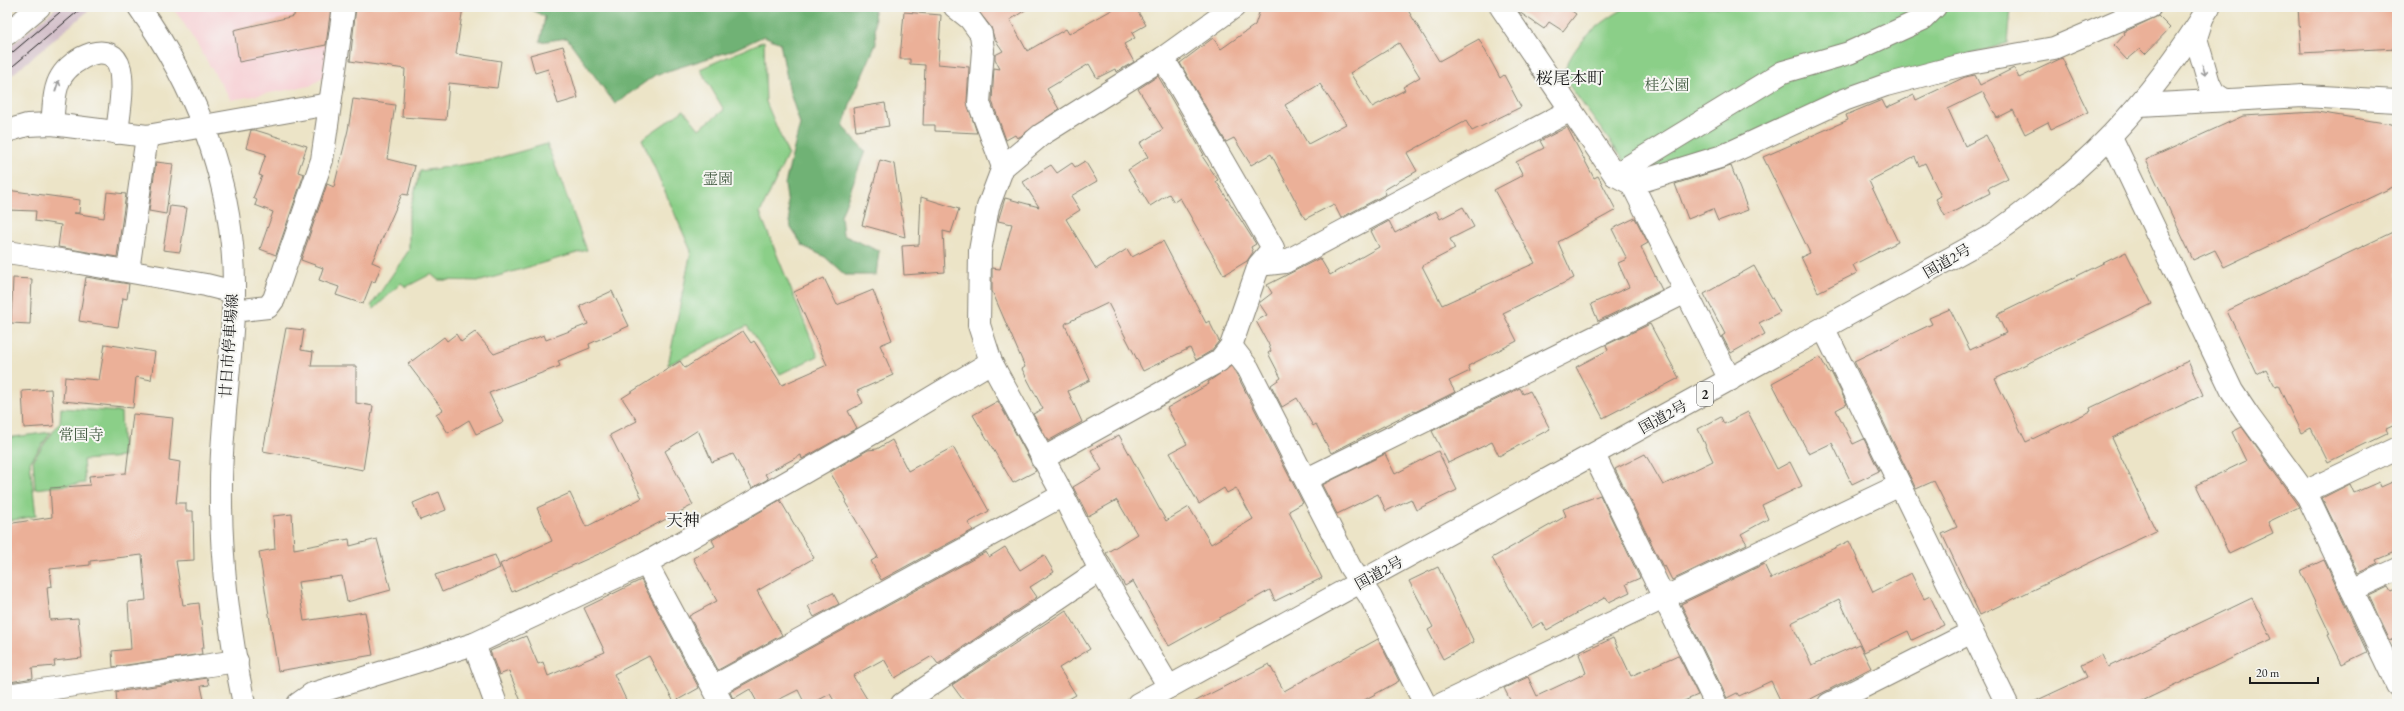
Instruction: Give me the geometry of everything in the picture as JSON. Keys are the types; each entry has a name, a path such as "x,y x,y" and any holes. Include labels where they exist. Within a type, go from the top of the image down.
{"main road":[{"path":"7,34 40,7"},
{"name":"廿日市停車場線","path":"139,7 189,90 204,124 220,174 227,210 232,247 233,302 223,435 221,523 225,580 236,661 244,704"},
{"path":"7,252 128,271 233,302 268,307 274,299 322,160 344,7"},
{"path":"955,7 970,19 981,34 983,50 979,103 1003,167"},
{"path":"1169,687 1100,570 1063,495 991,362 979,325 980,251 988,207 1003,167 1041,135 1163,58 1234,7"},
{"path":"1501,7 1571,110 1623,179 1686,292 1730,380"},
{"path":"1623,179 1783,72 1849,53 1923,19 1935,7"},
{"path":"1623,179 1723,156 1844,100 1879,88 1970,63 2054,48 2150,7"},
{"path":"2205,13 2196,38 2209,83 2219,96 2234,101"},
{"name":"国道2号","path":"1138,704 1992,236 2065,181 2111,137 2140,105 2167,70 2205,13"},
{"path":"52,124 56,88 62,76 88,53 104,53 116,60 120,70 117,133"},
{"path":"1042,458 1219,361 1231,346 1259,265 1273,248 1163,58"},
{"path":"2140,105 2318,96 2397,101"},
{"path":"7,130 27,125 52,124 147,136 204,124 329,104"},
{"path":"1259,265 1285,262 1571,110"},
{"path":"128,271 147,136"},
{"path":"2111,137 2232,391 2248,416 2305,492 2397,685"},
{"path":"1307,479 1686,292"},
{"path":"1824,329 2008,704"},
{"path":"1231,346 1248,368 1307,479 1350,567 1362,582 1425,704"},
{"path":"298,704 312,694 474,644 646,563 898,419 991,362"},
{"path":"2305,492 2397,448"},
{"path":"1594,455 1716,704"},
{"path":"1442,704 1900,485"},
{"path":"646,563 717,695 1063,495"},
{"path":"902,704 1100,570"},
{"path":"2352,590 2397,570"},
{"path":"1828,704 1972,632"},
{"path":"474,644 496,704"},
{"path":"7,695 236,661"}],"shaded area":[{"path":"57,7 93,7 7,79 7,49"},
{"path":"171,7 334,7 325,76 310,86 231,100 181,19"}],"green space":[{"path":"527,7 874,7 876,44 852,99 843,127 865,151 841,216 843,235 879,251 876,275 845,275 825,257 803,246 791,228 785,184 800,124 790,93 780,43 764,36 731,51 655,75 615,104 567,38 540,42 545,17"},
{"name":"桂公園","path":"1627,7 2011,7 2008,43 1864,87 1721,152 1639,172 1631,170 1563,77 1572,55 1579,45 1597,27"},
{"name":"霊園","path":"764,41 766,102 788,154 760,213 818,356 780,374 747,326 668,365 691,251 642,139 684,110 699,129 724,110 700,69"},
{"path":"547,144 587,250 481,281 438,280 431,274 406,287 401,283 374,309 371,306 409,250 409,214 420,171 487,161"},
{"name":"常国寺","path":"61,408 121,412 123,457 83,460 85,483 35,489 33,460 60,422"},
{"path":"51,432 30,462 36,516 8,521 7,438"}],"building":[{"path":"295,7 331,7 326,45 239,62 234,30 294,16"},
{"path":"356,7 463,7 456,54 501,61 497,88 449,83 446,120 402,117 405,69 350,61"},
{"path":"975,7 1030,7 1010,20 1027,51 1066,29 1069,34 1117,7 1135,7 1146,25 1132,33 1135,38 1124,44 1134,62 1116,72 1115,69 1097,78 1089,64 1047,89 1059,109 1021,136 1017,138 1015,135 1006,140 992,101 994,68 1000,69 995,59 995,55 1003,51 994,38 991,27"},
{"path":"1261,7 1406,7 1439,61 1479,39 1500,78 1504,75 1521,107 1472,131 1466,121 1407,153 1417,171 1384,190 1386,194 1341,218 1334,204 1305,219 1271,154 1251,165 1234,138 1226,142 1180,63 1213,38 1221,49 1255,25","holes":["1399,43 1420,77 1403,87 1405,90 1372,107 1350,73","1320,84 1346,124 1308,144 1285,105"]},
{"path":"1516,7 1566,7 1576,14 1563,31 1549,22 1544,29 1519,12"},
{"path":"2298,7 2397,7 2397,48 2301,53"},
{"path":"904,12 941,15 938,64 969,67 967,102 977,133 935,131 935,125 923,125 925,65 910,64 910,59 900,59"},
{"path":"2158,16 2170,28 2145,54 2140,49 2127,60 2114,46 2125,34 2124,32"},
{"path":"563,46 578,98 558,104 548,69 535,73 530,55"},
{"path":"2062,58 2088,112 2051,129 2048,122 2025,134 2013,110 1997,118 1983,92 1948,109 1965,146 1986,135 2008,178 1988,188 1990,193 1945,216 1936,199 1941,196 1925,163 1919,166 1915,157 1869,181 1898,242 1853,265 1857,273 1818,292 1801,257 1810,253 1763,157 1848,120 1846,115 1882,100 1886,108 1914,95 1916,100 1965,77 1975,75 1980,85 2014,68 2019,78"},
{"path":"1158,76 1204,155 1202,156 1218,180 1216,181 1256,244 1251,247 1253,252 1247,261 1224,275 1180,198 1174,202 1169,194 1150,206 1128,170 1148,157 1140,143 1163,129 1138,89"},
{"path":"353,99 395,105 387,159 415,166 408,195 402,194 372,262 381,266 375,282 372,281 363,304 336,295 339,287 319,280 323,268 301,260 327,184 334,187 348,130"},
{"path":"885,103 889,126 856,131 853,108"},
{"path":"2317,112 2397,125 2397,185 2224,267 2215,250 2193,260 2146,160 2243,116"},
{"path":"1567,127 1594,178 1598,176 1616,210 1558,242 1574,278 1503,313 1517,341 1468,366 1470,371 1449,381 1455,392 1415,412 1413,411 1331,453 1316,424 1313,426 1297,398 1282,407 1271,385 1281,378 1268,353 1271,351 1268,343 1256,321 1267,315 1259,303 1272,293 1267,285 1320,258 1330,275 1379,247 1371,231 1389,221 1395,233 1436,211 1440,219 1463,207 1474,227 1450,239 1455,249 1422,266 1442,305 1535,263 1494,190 1523,175 1516,162 1544,148 1540,141"},
{"path":"251,130 307,146 298,172 304,174 276,255 260,249 273,212 255,205 257,200 253,198 262,176 259,175 266,154 246,148"},
{"path":"880,160 894,164 905,237 862,225"},
{"path":"1085,161 1097,181 1071,196 1080,210 1066,219 1096,269 1127,249 1132,257 1163,241 1206,323 1209,321 1219,341 1211,351 1196,360 1190,348 1143,371 1108,303 1066,323 1065,325 1090,380 1068,391 1082,422 1048,441 1033,414 1043,409 1022,369 1025,367 992,291 992,268 1000,269 1012,224 998,221 1005,198 1039,207 1023,182 1051,165 1057,173 1072,163 1075,167"},
{"path":"156,162 173,164 166,214 149,211"},
{"path":"1731,166 1748,210 1718,221 1713,209 1688,219 1675,184"},
{"path":"7,190 80,200 79,213 74,213 104,218 107,192 126,194 117,257 58,247 61,225 35,221 36,211 7,210"},
{"path":"921,197 959,209 951,233 943,231 945,272 904,275 902,246 919,245"},
{"path":"170,206 187,208 180,252 163,250"},
{"path":"1635,218 1648,243 1641,247 1662,290 1598,321 1591,304 1629,287 1618,263 1627,259 1612,229"},
{"path":"2397,230 2397,424 2386,429 2388,433 2328,462 2311,428 2301,433 2278,385 2275,386 2266,369 2257,374 2227,311"},
{"path":"2126,252 2152,304 1995,379 2026,442 2091,411 2090,408 2188,361 2203,395 2112,438 2156,531 1980,615 1942,534 1957,527 1934,481 1916,489 1854,361 1932,324 1929,318 1950,309 1970,350 2006,333 1997,315"},
{"path":"1754,266 1780,312 1759,323 1765,334 1731,353 1722,336 1725,334 1704,294"},
{"path":"86,277 129,284 127,299 123,298 118,327 79,321"},
{"path":"13,278 32,279 30,324 11,323"},
{"path":"824,278 837,305 873,290 892,340 880,345 893,375 857,391 863,403 848,411 857,428 802,459 801,455 765,474 768,479 752,488 733,454 712,462 698,430 665,451 693,505 601,553 512,592 500,564 552,541 537,508 570,493 586,527 642,498 610,435 637,421 622,398 680,361 685,368 743,331 751,343 754,341 782,385 827,365 794,292"},
{"path":"612,291 629,326 589,344 590,348 558,361 560,366 489,393 503,422 476,434 469,420 448,433 436,414 443,410 408,364 444,337 447,341 456,334 461,342 475,332 494,354 544,335 546,340 588,324 580,306"},
{"path":"1650,324 1679,378 1603,418 1576,367 1608,350 1606,345"},
{"path":"286,328 304,330 301,350 313,352 311,366 356,366 356,403 373,406 363,470 263,451"},
{"path":"105,344 155,352 151,380 136,377 133,408 63,401 65,377 99,380"},
{"path":"1820,357 1829,373 1831,372 1847,404 1836,410 1853,444 1864,439 1879,471 1852,484 1832,443 1809,454 1772,383"},
{"path":"1231,366 1303,503 1289,511 1322,578 1275,601 1270,590 1169,646 1133,581 1125,586 1106,553 1137,534 1117,500 1088,516 1073,487 1102,470 1091,450 1119,435 1166,521 1189,507 1211,544 1253,519 1236,488 1227,493 1224,488 1199,504 1170,453 1187,444 1167,408 1209,384 1208,382"},
{"path":"1520,388 1523,394 1530,391 1550,429 1499,456 1492,442 1448,463 1432,431"},
{"path":"51,389 54,426 24,428 22,391"},
{"path":"998,401 1036,471 1013,483 973,415"},
{"path":"1748,412 1777,469 1790,462 1802,486 1762,505 1768,519 1741,534 1747,544 1672,580 1665,566 1663,567 1615,469 1645,454 1663,485 1713,461 1698,429 1721,417 1724,424"},
{"path":"133,414 173,418 169,460 180,462 176,503 186,503 186,511 193,511 194,560 176,561 183,605 199,603 204,648 201,648 202,654 113,667 112,651 131,649 128,602 146,600 142,555 90,561 90,565 50,569 52,586 47,587 50,620 78,618 82,658 54,661 55,666 32,668 33,678 10,682 7,655 7,524 52,517 50,488 90,485 89,476 126,473"},
{"path":"2242,427 2299,507 2268,522 2273,533 2229,554 2196,485 2246,461 2232,432"},
{"path":"892,440 908,471 953,447 989,511 968,523 973,530 881,580 871,561 878,557 845,502 847,501 830,472 868,450 877,449"},
{"path":"1438,451 1457,490 1416,510 1411,499 1386,511 1378,494 1337,514 1322,485 1385,454 1395,474"},
{"path":"2397,480 2397,551 2376,560 2378,564 2358,573 2322,498 2350,484 2354,493 2379,482 2381,487"},
{"path":"439,492 446,510 420,520 413,503"},
{"path":"1600,495 1640,578 1626,584 1630,592 1609,602 1606,597 1547,630 1542,622 1532,628 1492,558 1566,516 1563,509"},
{"path":"780,500 814,558 757,591 782,635 718,670 689,616 717,601 693,558 715,546 712,540"},
{"path":"292,514 294,549 349,539 350,546 377,539 391,590 347,602 342,576 298,582 304,621 365,612 373,655 278,671 259,552 275,549 273,516"},
{"path":"1849,541 1873,592 1911,573 1924,599 1930,596 1944,625 1912,640 1908,631 1864,652 1839,599 1791,623 1812,665 1859,644 1871,668 1801,704 1782,704 1771,681 1739,696 1737,693 1727,698 1681,604 1764,564 1771,579"},
{"path":"1005,547 1020,570 1044,555 1054,572 1030,587 1037,597 938,664 932,656 895,678 884,659 853,676 870,704 836,704 830,694 811,704 805,704 798,690 770,704 758,704 750,689 733,699 730,692 986,552 989,557"},
{"path":"495,555 500,568 442,592 435,575"},
{"path":"2324,560 2367,652 2342,664 2328,635 2330,634 2300,571"},
{"path":"1438,567 1474,642 1443,659 1428,630 1433,627 1409,581"},
{"path":"641,580 699,688 674,702 649,656 614,674 628,704 522,704 509,671 499,675 490,651 526,636 538,664 543,662 548,676 605,652 584,608"},
{"path":"2388,587 2391,592 2397,589 2397,638 2390,641 2369,596"},
{"path":"833,593 839,604 814,617 808,606"},
{"path":"2252,598 2272,639 2136,704 2029,704 2087,677 2081,665 2102,655 2108,667"},
{"path":"1066,610 1090,649 1059,668 1076,695 1060,704 966,704 952,685"},
{"path":"1613,638 1631,676 1678,655 1698,695 1677,704 1512,704 1504,688 1528,677 1537,696 1586,673 1579,654"},
{"path":"1378,639 1399,681 1357,704 1190,704 1269,664 1284,691"},
{"path":"207,678 209,685 201,686 204,700 185,704 117,704 116,692"}],"tram line":[{"path":"7,57 66,7"},
{"path":"7,71 83,7"}],"district":[{"name":"桜尾本町","path":"1570,78"},
{"name":"天神","path":"683,520"}]}
